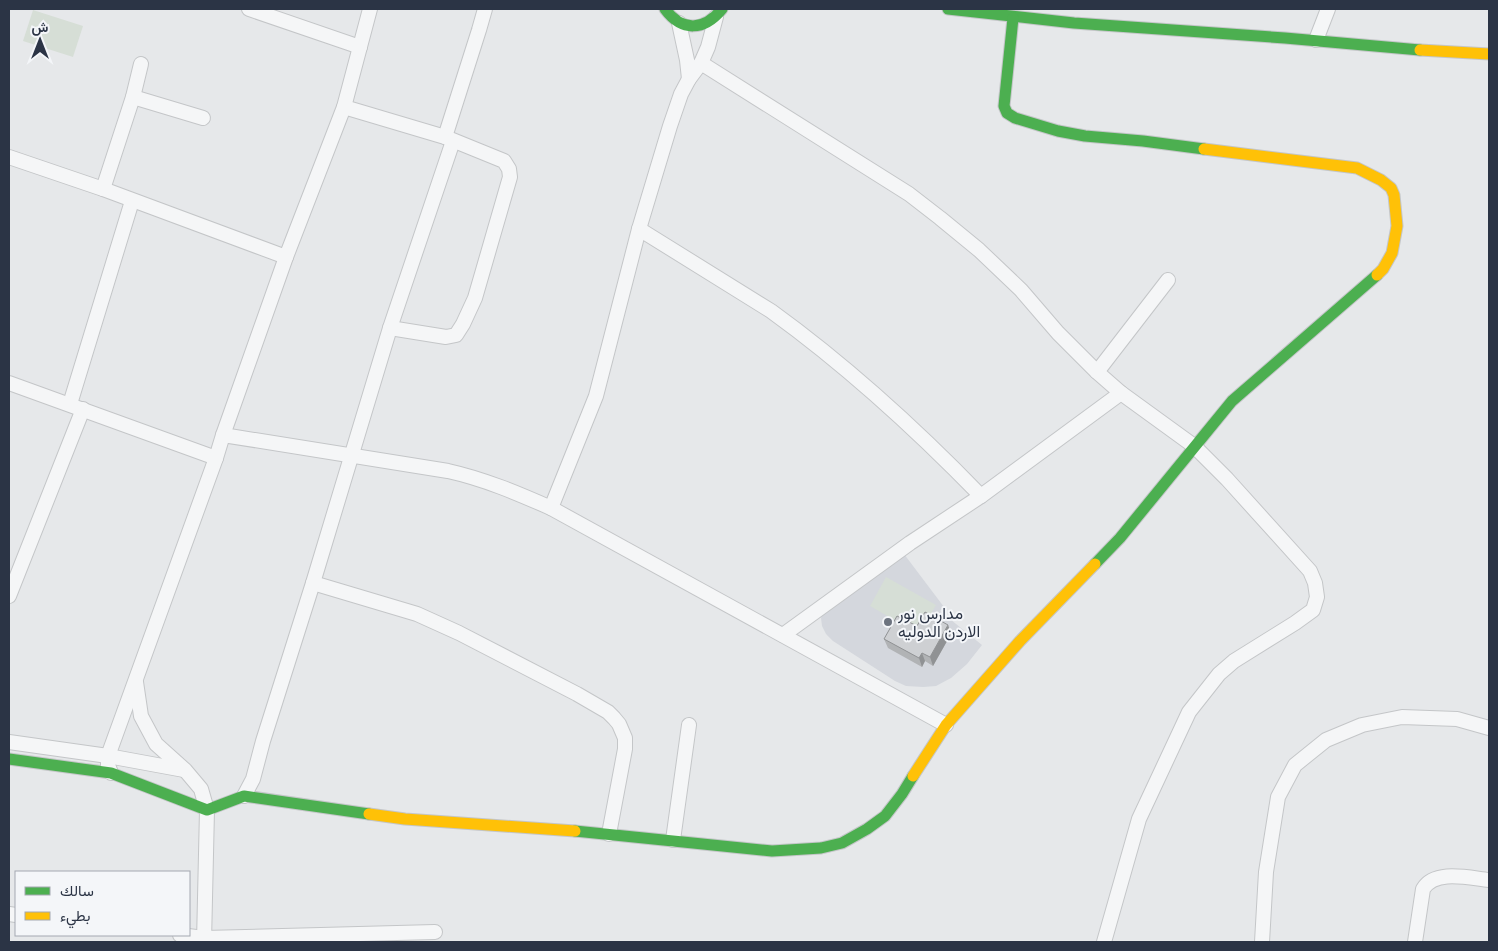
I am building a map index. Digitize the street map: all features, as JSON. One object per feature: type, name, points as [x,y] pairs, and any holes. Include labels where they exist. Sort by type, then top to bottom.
[{"type":"street","points":[[249,9],[360,47]]},
{"type":"street","points":[[111,774],[108,756],[216,458],[286,257],[344,107],[370,9]]},
{"type":"street","points":[[244,796],[253,779],[263,741],[449,139],[485,9]]},
{"type":"street","points":[[655,9],[672,16],[688,26],[708,23],[721,11]]},
{"type":"street","points":[[948,9],[1013,18],[1489,54]]},
{"type":"street","points":[[1316,40],[1328,9]]},
{"type":"street","points":[[551,508],[596,396],[639,228],[670,126],[681,94],[701,63],[721,11]]},
{"type":"street","points":[[672,16],[687,60],[689,79]]},
{"type":"street","points":[[9,759],[111,774],[207,810],[244,796],[404,819],[609,834],[772,851],[821,848],[842,843],[885,816],[902,794],[946,725],[1020,641],[1120,538],[1232,401],[1363,288],[1383,269],[1392,253],[1396,226],[1394,195],[1391,188],[1381,180],[1357,168],[1143,141],[1085,136],[1015,118],[1007,113],[1004,106],[1013,18]]},
{"type":"street","points":[[701,63],[901,189],[979,250],[1022,290],[1058,333],[1097,372],[1121,393],[1194,446],[1227,479],[1310,571],[1317,590],[1314,610],[1234,660],[1219,674],[1188,712],[1139,819],[1104,942]]},
{"type":"street","points":[[103,189],[133,96],[141,64]]},
{"type":"street","points":[[133,96],[203,118]]},
{"type":"street","points":[[344,107],[449,139],[504,161],[509,169],[510,177],[475,298],[463,324],[456,334],[446,337],[390,328]]},
{"type":"street","points":[[9,157],[103,189],[286,257]]},
{"type":"street","points":[[9,596],[77,407],[132,201]]},
{"type":"street","points":[[639,228],[787,323],[838,363],[913,428],[981,496]]},
{"type":"street","points":[[1097,372],[1168,280]]},
{"type":"street","points":[[9,383],[216,458]]},
{"type":"street","points":[[783,635],[910,543],[981,496],[1121,393]]},
{"type":"street","points":[[223,435],[448,470],[494,484],[551,508],[946,725]]},
{"type":"street","points":[[313,583],[417,614],[459,633],[608,712],[619,724],[625,738],[625,749],[609,834]]},
{"type":"street","points":[[136,678],[140,716],[156,744],[185,770],[200,789],[207,810],[204,940]]},
{"type":"street","points":[[1262,942],[1266,872],[1278,797],[1295,765],[1326,740],[1362,725],[1402,717],[1456,719],[1489,728]]},
{"type":"street","points":[[673,840],[689,725]]},
{"type":"street","points":[[9,742],[108,756],[185,770]]},
{"type":"street","points":[[1415,942],[1422,889],[1426,883],[1434,878],[1444,876],[1489,880]]},
{"type":"street","points":[[185,936],[204,940],[435,932]]},
{"type":"shaded area","points":[[33,10],[83,26],[73,57],[23,41]]},
{"type":"shaded area","name":"مدارس نور الاردن الدوليه","points":[[904,554],[944,607],[940,611],[982,645],[967,664],[951,678],[936,686],[906,686],[895,681],[833,641],[826,634],[822,626],[821,618],[824,611]]},
{"type":"shaded area","points":[[886,577],[936,605],[919,634],[870,606]]},
{"type":"building","points":[[925,612],[948,625],[930,657],[922,653],[919,658],[884,639],[897,616],[917,626]]},
{"type":"traffic: fast","points":[[665,9],[679,22],[693,26],[708,22],[722,9]]},
{"type":"traffic: fast","points":[[948,9],[1074,23],[1420,50]]},
{"type":"traffic: fast","points":[[1013,18],[1004,106],[1007,113],[1015,118],[1058,131],[1085,136],[1204,149]]},
{"type":"traffic: fast","points":[[1095,564],[1120,538],[1232,401],[1377,275]]},
{"type":"traffic: fast","points":[[9,759],[111,773],[207,810],[244,796],[369,814]]},
{"type":"traffic: fast","points":[[575,831],[772,851],[821,848],[842,843],[885,816],[913,776]]},
{"type":"traffic: slow","points":[[1420,50],[1489,54]]},
{"type":"traffic: slow","points":[[1204,149],[1357,168],[1381,180],[1391,188],[1394,195],[1397,226],[1392,253],[1383,269],[1377,275]]},
{"type":"traffic: slow","points":[[913,776],[946,725],[1020,641],[1095,564]]},
{"type":"traffic: slow","points":[[369,814],[405,819],[575,831]]},
{"type":"place","name":"مدارس نور الاردن الدوليه","points":[[888,622]]}]
